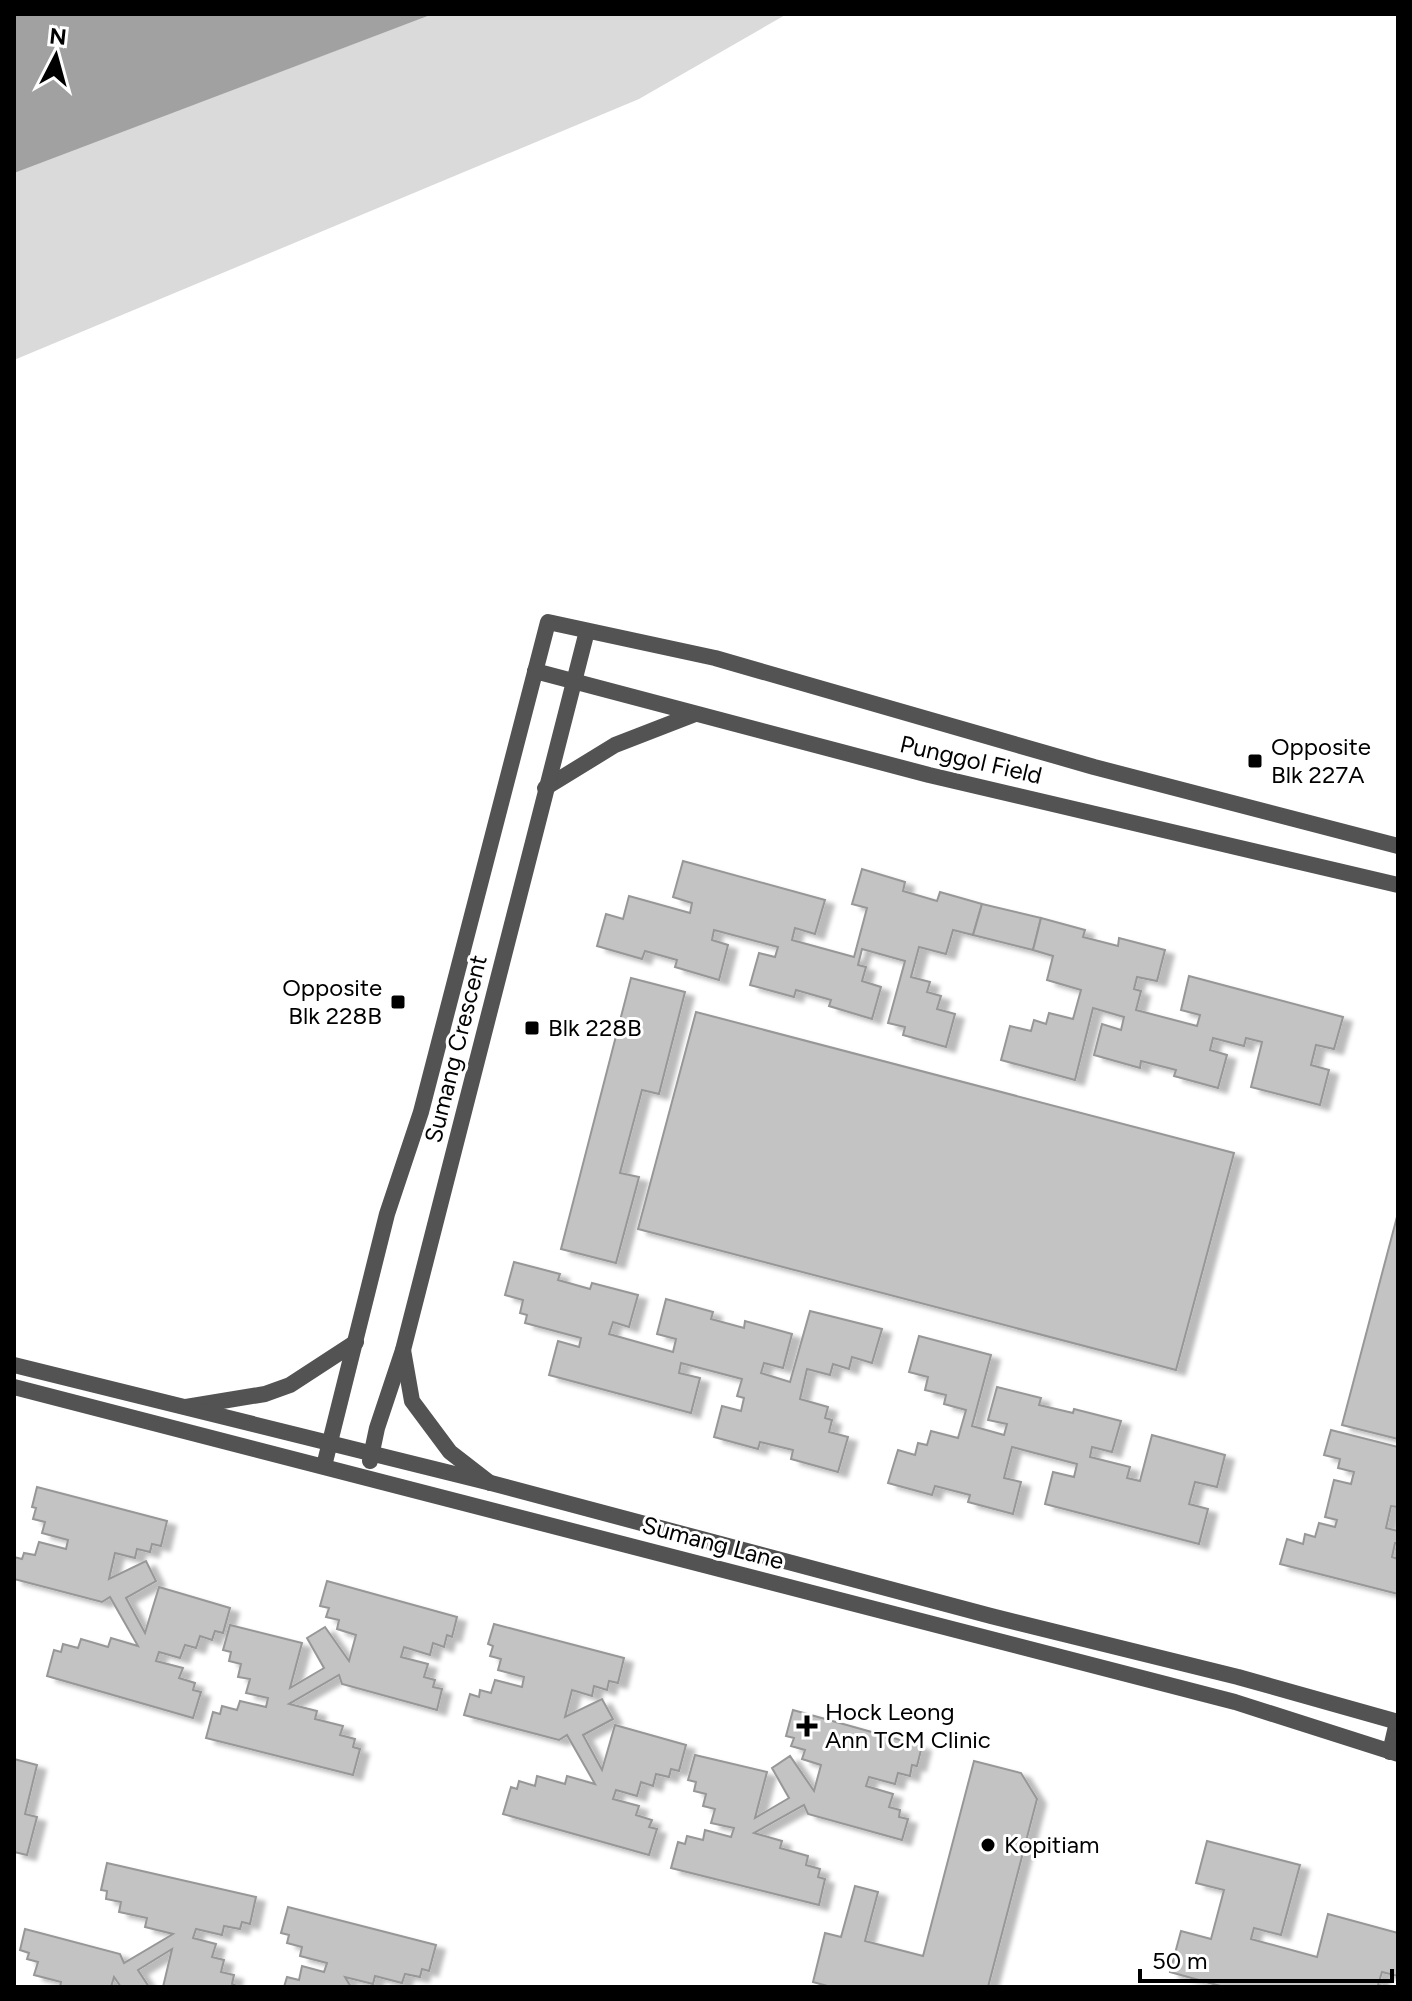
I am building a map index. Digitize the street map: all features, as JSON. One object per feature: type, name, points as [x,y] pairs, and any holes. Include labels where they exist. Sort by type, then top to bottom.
[{"type":"street","name":"Punggol Field","points":[[548,622],[715,658],[1094,767],[1398,846]]},
{"type":"street","name":"Sumang Crescent","points":[[324,1466],[387,1214],[421,1112],[548,622]]},
{"type":"street","name":"Sumang Crescent","points":[[368,1477],[371,1453],[403,1350],[587,631]]},
{"type":"street","name":"Punggol Field","points":[[535,671],[929,775],[1398,885]]},
{"type":"street","points":[[545,788],[615,745],[695,714]]},
{"type":"street","points":[[184,1407],[265,1394],[290,1385],[356,1342]]},
{"type":"street","points":[[403,1350],[412,1401],[450,1452],[491,1483]]},
{"type":"street","name":"Sumang Lane","points":[[14,1365],[491,1483],[991,1616],[1238,1677],[1397,1722]]},
{"type":"street","name":"Sumang Lane","points":[[14,1387],[1235,1702],[1394,1753]]},
{"type":"street","points":[[1394,1753],[1397,1722]]},
{"type":"shaded area","points":[[14,14],[433,14],[14,173]]},
{"type":"shaded area","points":[[433,14],[787,14],[639,99],[14,360],[14,172]]},
{"type":"building","points":[[683,861],[825,900],[815,934],[795,928],[792,940],[854,957],[867,908],[852,904],[862,869],[905,882],[903,891],[937,901],[940,892],[982,904],[973,935],[953,930],[946,954],[919,947],[911,977],[930,982],[927,992],[941,996],[937,1009],[955,1014],[946,1047],[903,1035],[905,1027],[888,1023],[905,961],[862,949],[858,965],[866,967],[862,981],[881,987],[872,1019],[829,1006],[831,1000],[796,990],[794,997],[750,985],[759,953],[775,957],[778,947],[714,930],[712,940],[728,945],[719,980],[675,967],[677,960],[645,951],[642,959],[597,946],[606,914],[623,919],[629,896],[690,913],[692,903],[673,897]]},
{"type":"building","points":[[982,904],[1041,918],[1033,950],[973,935]]},
{"type":"building","points":[[1041,918],[1085,930],[1083,937],[1118,946],[1119,938],[1165,950],[1157,981],[1137,977],[1134,989],[1141,991],[1136,1010],[1197,1026],[1200,1015],[1181,1010],[1189,976],[1343,1017],[1334,1049],[1316,1045],[1311,1065],[1329,1070],[1320,1105],[1251,1087],[1262,1042],[1246,1038],[1244,1046],[1213,1038],[1210,1050],[1227,1055],[1218,1088],[1174,1076],[1176,1070],[1141,1061],[1140,1068],[1094,1055],[1102,1024],[1121,1030],[1124,1017],[1093,1008],[1075,1080],[1001,1060],[1010,1026],[1031,1031],[1034,1020],[1046,1024],[1049,1013],[1073,1019],[1081,990],[1047,980],[1053,956],[1033,950]]},
{"type":"building","points":[[631,978],[685,992],[659,1094],[642,1090],[620,1173],[639,1177],[616,1263],[561,1249]]},
{"type":"building","points":[[696,1012],[1234,1153],[1176,1370],[638,1229]]},
{"type":"building","points":[[1398,1213],[1398,1439],[1342,1425]]},
{"type":"building","points":[[514,1262],[560,1274],[558,1280],[590,1289],[592,1283],[638,1295],[629,1327],[613,1322],[609,1334],[673,1352],[676,1339],[657,1334],[666,1299],[713,1312],[711,1319],[744,1328],[745,1321],[792,1334],[783,1368],[764,1363],[761,1373],[790,1382],[810,1311],[882,1329],[872,1363],[852,1357],[849,1369],[833,1364],[830,1375],[807,1369],[800,1399],[828,1407],[825,1418],[832,1420],[829,1432],[848,1437],[838,1472],[791,1459],[793,1450],[760,1442],[758,1449],[714,1437],[722,1406],[741,1411],[744,1398],[737,1396],[742,1379],[681,1363],[679,1373],[700,1378],[691,1413],[549,1375],[558,1341],[579,1347],[581,1338],[525,1323],[527,1315],[520,1313],[523,1300],[505,1295]]},
{"type":"building","points":[[919,1336],[991,1355],[972,1426],[1004,1435],[1007,1424],[988,1420],[997,1387],[1041,1398],[1039,1405],[1073,1413],[1074,1409],[1121,1421],[1112,1452],[1092,1447],[1090,1457],[1130,1467],[1127,1478],[1140,1481],[1152,1435],[1225,1455],[1217,1487],[1195,1482],[1189,1504],[1208,1509],[1199,1544],[1045,1504],[1053,1472],[1074,1477],[1077,1464],[1012,1447],[1004,1478],[1021,1482],[1013,1514],[968,1502],[970,1495],[935,1486],[932,1495],[888,1483],[898,1450],[915,1455],[918,1443],[927,1445],[931,1431],[958,1438],[966,1410],[944,1404],[946,1395],[925,1390],[928,1377],[909,1372]]},
{"type":"building","points":[[1331,1430],[1398,1447],[1398,1507],[1391,1506],[1386,1528],[1398,1531],[1398,1543],[1395,1543],[1392,1557],[1398,1559],[1398,1594],[1280,1564],[1287,1539],[1303,1544],[1305,1534],[1315,1537],[1319,1523],[1335,1527],[1337,1520],[1325,1517],[1334,1480],[1351,1484],[1354,1472],[1338,1468],[1340,1459],[1324,1455]]},
{"type":"building","points":[[37,1487],[167,1521],[161,1546],[152,1544],[150,1552],[137,1549],[135,1558],[115,1553],[109,1579],[146,1561],[156,1581],[126,1598],[145,1633],[159,1587],[230,1608],[223,1633],[215,1631],[212,1640],[200,1636],[196,1648],[185,1645],[180,1658],[159,1652],[156,1661],[183,1668],[179,1678],[195,1683],[193,1690],[201,1692],[193,1718],[47,1676],[54,1650],[61,1652],[63,1644],[78,1648],[81,1639],[108,1647],[111,1638],[138,1646],[110,1597],[102,1602],[14,1579],[14,1557],[22,1559],[24,1553],[35,1555],[39,1542],[66,1549],[68,1540],[42,1533],[45,1522],[33,1519],[36,1508],[32,1507]]},
{"type":"building","points":[[327,1581],[457,1617],[452,1637],[447,1635],[444,1647],[433,1643],[430,1655],[404,1647],[401,1657],[428,1664],[424,1677],[435,1680],[433,1687],[442,1689],[437,1710],[342,1684],[339,1675],[289,1704],[317,1711],[315,1719],[343,1726],[340,1735],[355,1739],[353,1747],[360,1749],[353,1775],[206,1738],[213,1712],[220,1714],[222,1706],[237,1710],[240,1701],[266,1707],[268,1698],[246,1693],[250,1679],[238,1677],[241,1664],[229,1661],[231,1652],[223,1650],[230,1625],[302,1643],[290,1688],[324,1668],[307,1638],[325,1627],[349,1661],[356,1635],[337,1629],[339,1620],[326,1617],[329,1608],[320,1606]]},
{"type":"building","points":[[494,1624],[624,1658],[618,1683],[609,1681],[607,1690],[594,1686],[592,1696],[572,1690],[565,1717],[602,1699],[613,1719],[583,1735],[602,1770],[615,1725],[686,1745],[679,1771],[671,1769],[669,1777],[656,1774],[653,1786],[641,1782],[637,1796],[616,1790],[613,1799],[639,1806],[636,1815],[652,1820],[649,1827],[657,1829],[649,1855],[503,1814],[511,1787],[517,1789],[519,1781],[535,1786],[537,1776],[565,1784],[567,1776],[595,1784],[567,1735],[559,1740],[464,1715],[470,1694],[479,1697],[480,1690],[491,1693],[495,1680],[522,1687],[524,1677],[498,1670],[501,1659],[490,1656],[493,1646],[488,1644]]},
{"type":"building","points":[[793,1710],[922,1746],[917,1766],[912,1765],[910,1776],[898,1773],[895,1784],[869,1777],[866,1786],[893,1794],[889,1807],[900,1810],[899,1817],[908,1819],[902,1840],[808,1814],[804,1805],[754,1833],[782,1841],[780,1848],[808,1856],[806,1865],[820,1869],[818,1877],[825,1879],[819,1905],[671,1868],[678,1842],[685,1844],[687,1836],[703,1840],[705,1830],[731,1837],[734,1828],[711,1823],[715,1809],[703,1806],[706,1794],[694,1791],[696,1782],[688,1780],[695,1755],[767,1772],[755,1818],[789,1798],[772,1768],[790,1756],[814,1791],[821,1765],[802,1759],[805,1750],[791,1746],[794,1738],[786,1736]]},
{"type":"building","points":[[14,1759],[37,1765],[25,1814],[37,1817],[27,1855],[14,1852]]},
{"type":"building","points":[[974,1761],[1021,1773],[1037,1799],[988,1987],[831,1987],[813,1982],[825,1933],[841,1937],[855,1886],[878,1892],[865,1941],[923,1956]]},
{"type":"building","points":[[1207,1841],[1300,1865],[1281,1935],[1254,1928],[1251,1939],[1317,1957],[1328,1914],[1398,1933],[1398,1976],[1382,1972],[1378,1985],[1387,1987],[1224,1987],[1170,1972],[1181,1931],[1211,1939],[1224,1890],[1196,1883]]},
{"type":"building","points":[[107,1863],[256,1897],[250,1924],[242,1922],[240,1929],[224,1926],[222,1935],[196,1929],[193,1938],[216,1944],[212,1957],[224,1960],[221,1972],[234,1975],[232,1984],[239,1987],[163,1987],[172,1949],[138,1970],[149,1987],[121,1987],[114,1977],[111,1987],[60,1987],[61,1982],[34,1975],[38,1962],[27,1959],[29,1953],[20,1950],[25,1929],[120,1954],[124,1963],[173,1934],[145,1927],[147,1918],[119,1912],[121,1902],[106,1899],[107,1891],[101,1890]]},
{"type":"building","points":[[288,1907],[436,1945],[429,1971],[422,1969],[420,1977],[405,1974],[402,1983],[375,1976],[373,1984],[345,1977],[351,1987],[284,1987],[287,1977],[299,1980],[302,1966],[324,1972],[327,1963],[300,1956],[302,1947],[287,1943],[289,1935],[281,1933]]},
{"type":"place","name":"Opposite Blk 227A","points":[[1255,761]]},
{"type":"place","name":"Opposite Blk 228B","points":[[398,1002]]},
{"type":"place","name":"Blk 228B","points":[[532,1028]]},
{"type":"place","name":"Hock Leong Ann TCM Clinic","points":[[807,1726]]},
{"type":"place","name":"Kopitiam","points":[[988,1845]]}]
